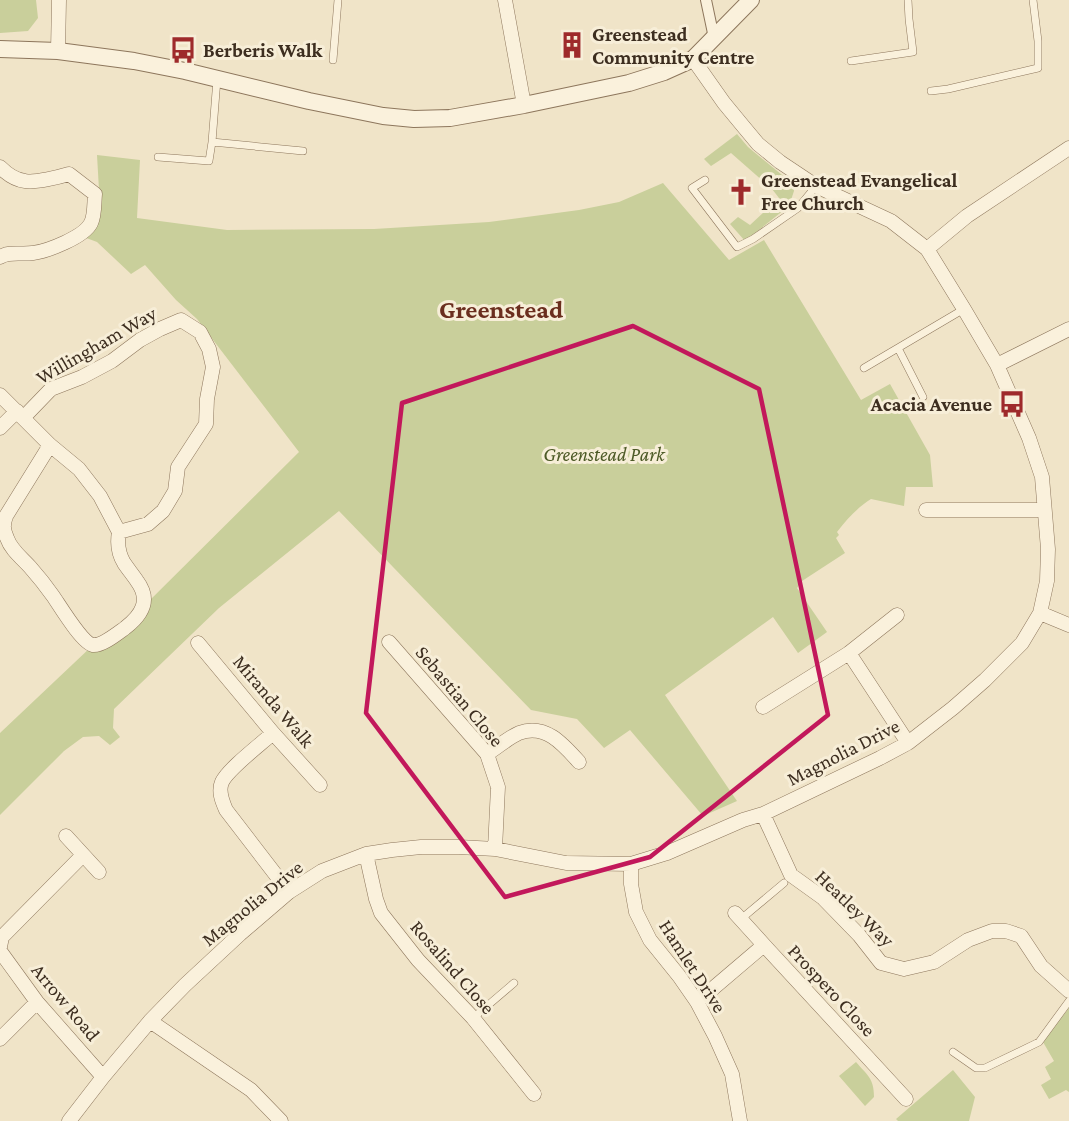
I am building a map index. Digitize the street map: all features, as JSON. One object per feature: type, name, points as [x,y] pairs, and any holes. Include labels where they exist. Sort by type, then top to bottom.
[{"type":"street","points":[[58,51],[59,0]]},
{"type":"street","points":[[505,0],[524,105]]},
{"type":"street","points":[[706,0],[714,38]]},
{"type":"street","points":[[0,49],[58,51],[134,61],[383,116],[414,119],[450,118],[629,83],[664,72],[693,59],[751,0]]},
{"type":"street","name":"Magnolia Drive","points":[[69,1121],[150,1021],[185,985],[240,933],[289,892],[322,871],[366,854],[421,847],[495,849],[566,863],[631,864],[667,853],[743,820],[763,814],[908,743],[985,680],[1022,643],[1040,613],[1047,581],[1048,549],[1042,477],[1029,438],[996,365],[927,249],[891,221],[816,186],[780,162],[758,144],[724,103],[693,59]]},
{"type":"street","points":[[927,249],[967,216],[1069,148]]},
{"type":"street","points":[[0,167],[5,173],[26,181],[69,174],[95,194],[92,222],[85,232],[33,253],[6,254],[0,257]]},
{"type":"street","name":"Willingham Way","points":[[20,414],[51,389],[82,377],[112,361],[160,328],[181,320],[200,332],[209,349],[213,367],[207,399],[206,424],[178,467],[174,491],[163,512],[148,524],[119,532]]},
{"type":"street","points":[[996,365],[1069,329]]},
{"type":"street","points":[[0,395],[50,445],[79,469],[100,496],[119,532],[117,543],[124,562],[143,591],[144,600],[139,616],[109,640],[98,645],[88,643],[70,622],[45,585],[10,546],[3,525],[6,516],[50,445]]},
{"type":"street","points":[[0,428],[20,414]]},
{"type":"street","points":[[926,510],[1044,510]]},
{"type":"street","points":[[1040,613],[1069,625]]},
{"type":"street","points":[[763,707],[849,653],[897,615]]},
{"type":"street","name":"Sebastian Close","points":[[389,642],[487,754],[498,788],[495,849]]},
{"type":"street","name":"Miranda Walk","points":[[198,643],[320,785]]},
{"type":"street","points":[[849,653],[908,743]]},
{"type":"street","points":[[487,754],[518,734],[532,730],[545,732],[561,742],[579,762]]},
{"type":"street","points":[[273,733],[228,773],[221,784],[220,797],[226,810],[289,892]]},
{"type":"street","name":"Heatley Way","points":[[763,814],[791,875],[823,898],[859,935],[881,963],[904,969],[934,962],[968,940],[992,931],[1006,931],[1021,936],[1041,966],[1069,991]]},
{"type":"street","points":[[66,836],[99,872]]},
{"type":"street","name":"Rosalind Close","points":[[366,854],[381,913],[418,960],[473,1018],[534,1094]]},
{"type":"street","points":[[0,947],[2,937],[83,855]]},
{"type":"street","name":"Hamlet Drive","points":[[631,864],[631,884],[636,912],[650,940],[697,1002],[715,1036],[732,1074],[740,1121]]},
{"type":"street","points":[[738,916],[764,945]]},
{"type":"street","name":"Prospero Close","points":[[697,1002],[764,945],[906,1099]]},
{"type":"street","name":"Arrow Road","points":[[0,951],[37,1002],[103,1077]]},
{"type":"street","points":[[0,1039],[37,1002]]},
{"type":"street","points":[[150,1021],[251,1090],[281,1121]]},
{"type":"lane","points":[[333,60],[338,0]]},
{"type":"lane","points":[[851,61],[913,52],[908,0]]},
{"type":"lane","points":[[931,91],[1038,68],[1038,41],[1033,0]]},
{"type":"lane","points":[[158,157],[209,161],[217,79]]},
{"type":"lane","points":[[212,142],[303,151]]},
{"type":"lane","points":[[705,180],[692,188],[737,247],[753,239],[798,208],[816,186]]},
{"type":"lane","points":[[864,368],[964,309]]},
{"type":"lane","points":[[898,348],[923,397]]},
{"type":"lane","points":[[738,916],[784,884]]},
{"type":"lane","points":[[473,1018],[514,983]]},
{"type":"lane","points":[[953,1052],[976,1068],[985,1068],[1040,1042],[1069,1001]]},
{"type":"highlighted area","points":[[633,326],[759,389],[828,715],[650,857],[505,897],[366,713],[402,403]]},
{"type":"green space","points":[[0,0],[36,0],[38,18],[28,31],[0,33]]},
{"type":"green space","points":[[737,134],[748,147],[793,184],[794,191],[789,206],[745,241],[730,224],[738,217],[750,225],[779,198],[731,153],[711,166],[704,159]]},
{"type":"green space","name":"Greenstead Park","points":[[97,155],[140,160],[137,218],[227,230],[374,229],[489,222],[579,210],[619,202],[663,183],[729,260],[764,240],[861,400],[890,384],[930,455],[933,487],[906,487],[904,506],[871,499],[852,514],[837,532],[839,535],[836,538],[845,553],[802,581],[797,588],[827,632],[798,653],[773,617],[665,695],[737,801],[703,816],[630,730],[604,748],[577,719],[531,710],[339,511],[219,608],[114,709],[113,728],[120,737],[110,745],[99,736],[83,737],[64,751],[0,815],[0,733],[92,646],[143,607],[299,452],[197,319],[176,300],[145,265],[131,274],[97,242],[81,236],[99,190]]},
{"type":"green space","points":[[1069,1008],[1069,1092],[1066,1090],[1049,1099],[1041,1085],[1051,1079],[1045,1067],[1054,1061],[1043,1042]]},
{"type":"green space","points":[[856,1062],[873,1085],[874,1097],[865,1106],[839,1076]]},
{"type":"green space","points":[[953,1070],[975,1097],[969,1121],[898,1121],[896,1119]]},
{"type":"place","name":"Greenstead Community Centre","points":[[572,45]]},
{"type":"place","name":"Berberis Walk","points":[[183,50]]},
{"type":"place","name":"Greenstead Evangelical Free Church","points":[[741,192]]},
{"type":"place","name":"Acacia Avenue","points":[[1012,404]]},
{"type":"district","name":"Greenstead","points":[[501,309]]}]
